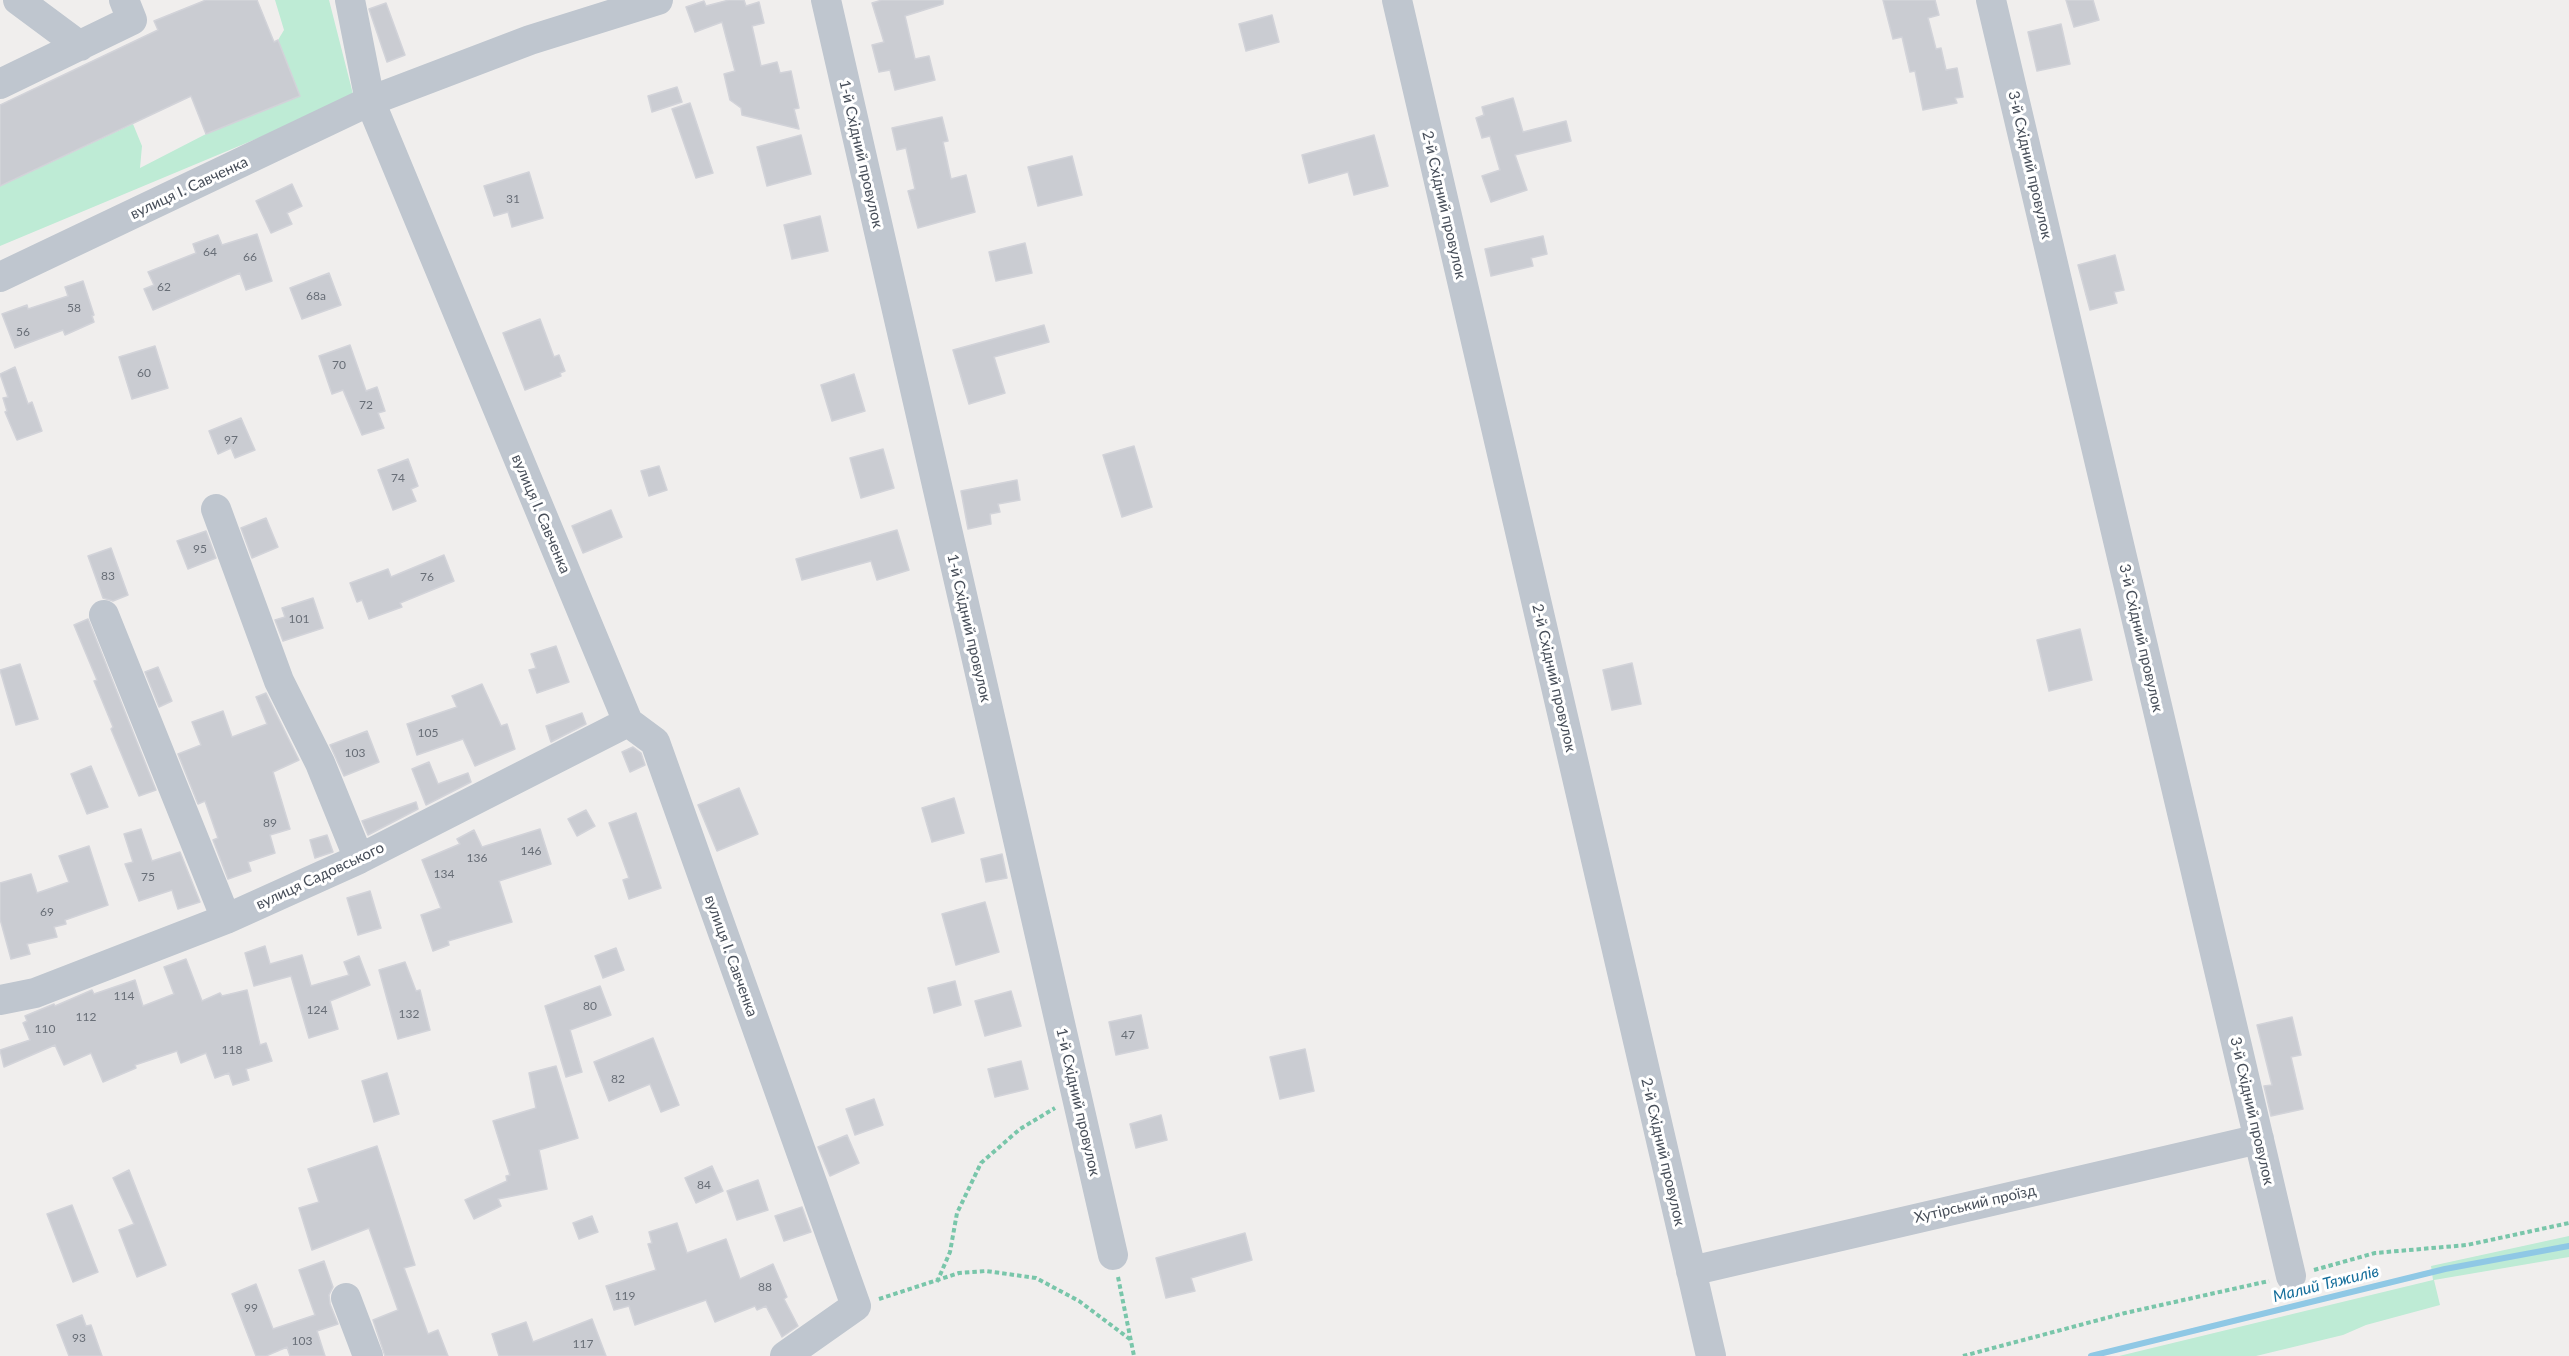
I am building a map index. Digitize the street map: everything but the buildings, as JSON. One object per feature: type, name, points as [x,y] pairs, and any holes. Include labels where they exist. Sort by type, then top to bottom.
[{"type":"street","points":[[18,0],[80,46]]},
{"type":"street","points":[[0,84],[132,20],[124,0]]},
{"type":"street","points":[[350,0],[370,101],[530,40],[658,0]]},
{"type":"street","name":"1-й Східний провулок","points":[[826,0],[1113,1255]]},
{"type":"street","name":"2-й Східний провулок","points":[[1397,0],[1711,1356]]},
{"type":"street","name":"3-й Східний провулок","points":[[1991,0],[2291,1276]]},
{"type":"street","name":"вулиця І. Савченка","points":[[0,278],[370,101],[628,722],[655,742],[855,1306]]},
{"type":"street","points":[[216,509],[279,681],[320,763],[359,859]]},
{"type":"street","points":[[104,615],[226,919]]},
{"type":"street","name":"вулиця Садовського","points":[[0,1000],[35,993],[226,919],[359,859],[628,722]]},
{"type":"street","name":"Хутірський проїзд","points":[[1691,1271],[2259,1139]]},
{"type":"street","points":[[346,1298],[368,1356]]},
{"type":"street","points":[[785,1356],[855,1306]]},
{"type":"path","points":[[936,1282],[950,1252],[957,1213],[981,1163],[1020,1129],[1054,1109],[1075,1091]]},
{"type":"path","points":[[1113,1255],[1134,1356]]},
{"type":"path","points":[[855,1306],[959,1273],[986,1270],[1036,1278],[1079,1301],[1131,1340]]},
{"type":"green space","points":[[275,0],[329,0],[354,98],[0,246],[0,186],[133,124],[142,146],[140,168],[206,134],[300,96],[278,40],[284,30]]},
{"type":"green space","points":[[2569,1236],[2569,1257],[2434,1280],[2440,1305],[2366,1325],[2343,1335],[2256,1356],[2119,1356],[2433,1280],[2431,1266]]},
{"type":"waterway","name":"Малий Тяжилів","points":[[2091,1356],[2445,1269],[2569,1246]]}]
